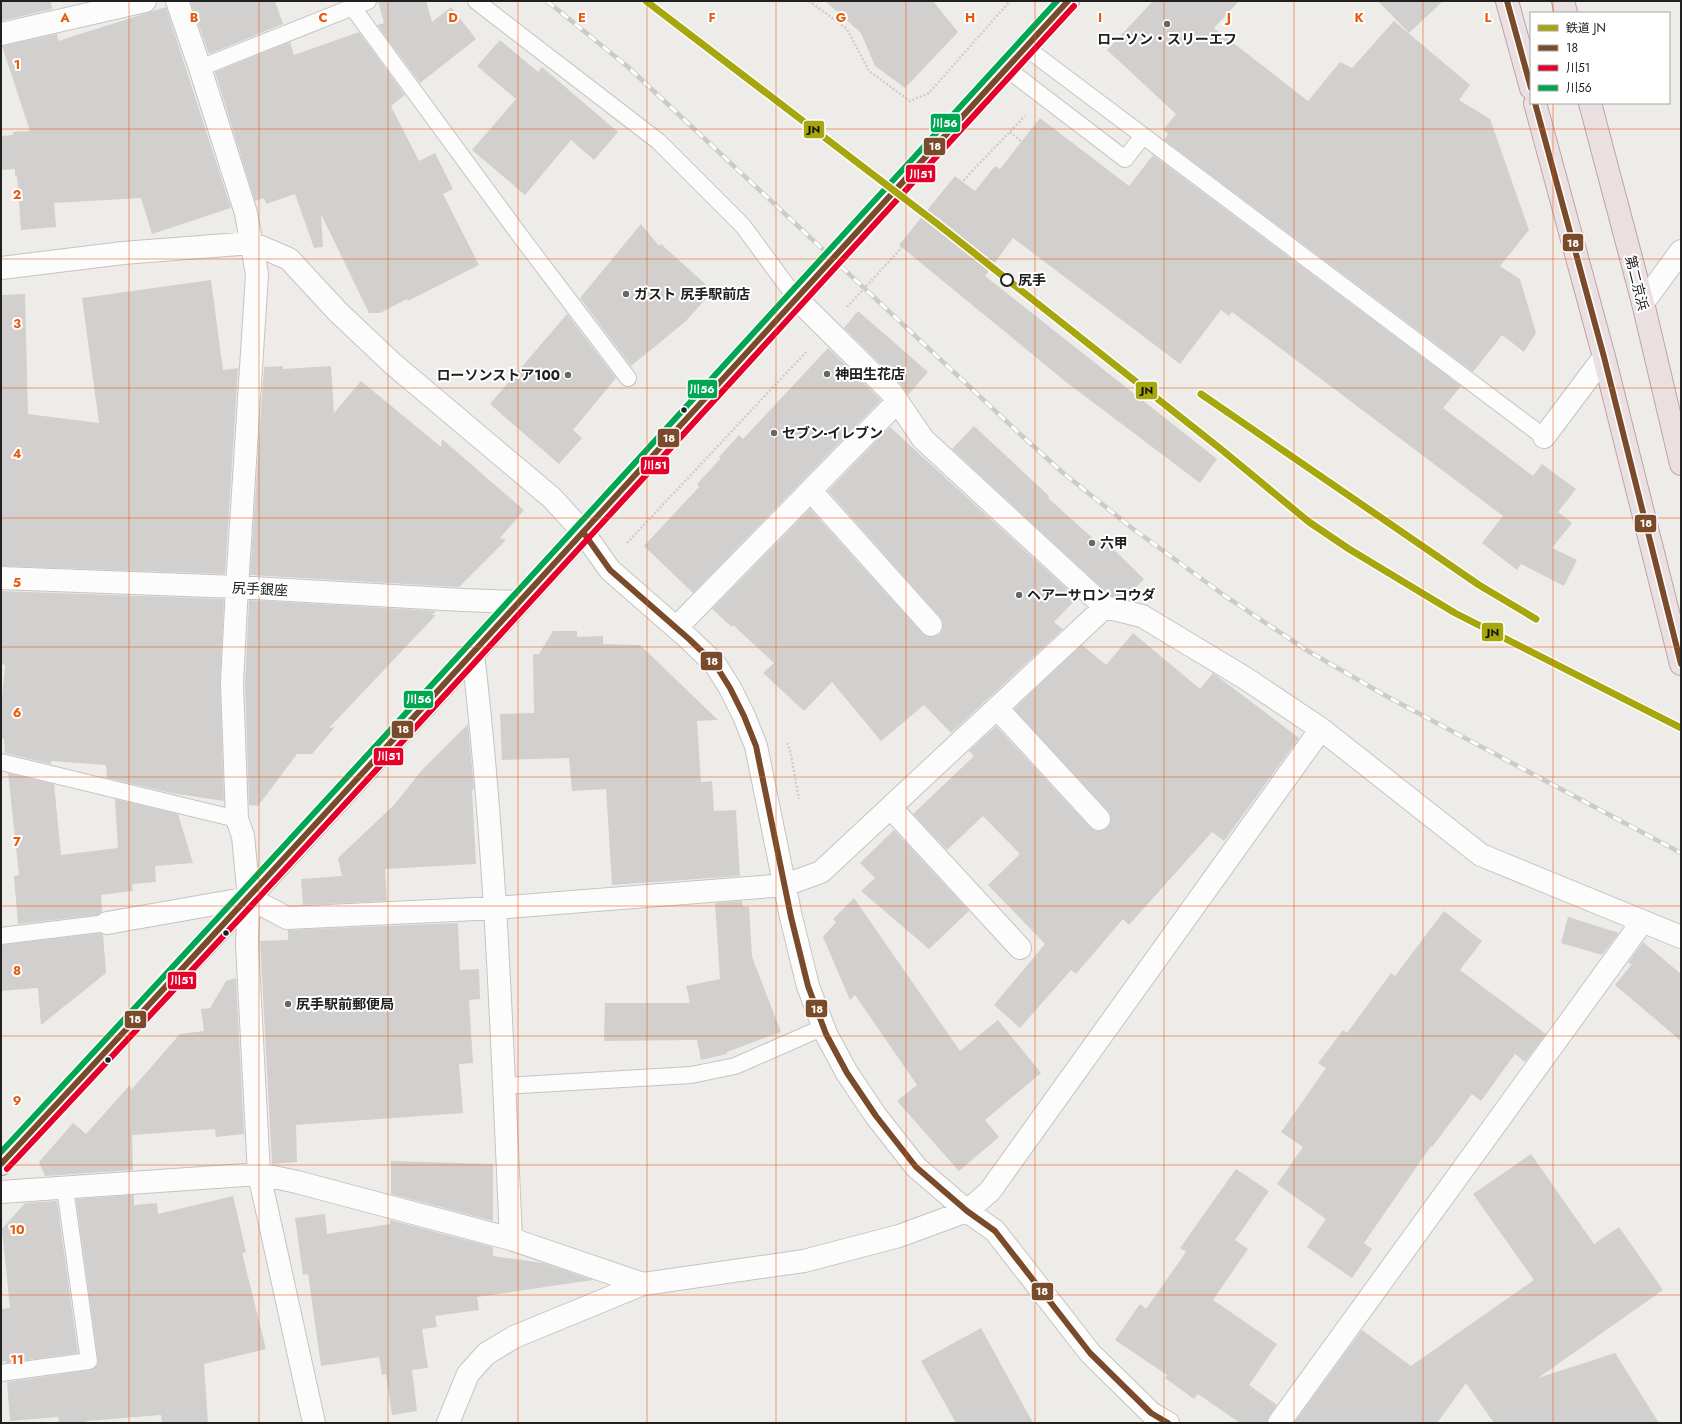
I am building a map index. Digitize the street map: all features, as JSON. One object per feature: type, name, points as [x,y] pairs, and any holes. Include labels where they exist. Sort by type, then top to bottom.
[{"type":"highway","points":[[1507,1],[1530,84]]},
{"type":"highway","points":[[1563,1],[1566,12]]},
{"type":"highway","points":[[1535,104],[1604,357],[1681,664]]},
{"type":"highway","name":"第二京浜","points":[[1590,104],[1643,303],[1681,464]]},
{"type":"main road","points":[[1,1164],[249,898],[473,654],[1068,1]]},
{"type":"street","points":[[1,34],[145,1]]},
{"type":"street","points":[[177,1],[200,68],[246,214],[258,274],[236,587],[232,683],[237,819],[243,836],[249,898],[247,944],[259,1174],[314,1423]]},
{"type":"street","points":[[1,268],[123,253],[252,243],[289,258],[338,312],[392,364],[552,498],[583,532],[610,570],[715,664],[730,688],[744,716],[756,746],[791,917],[808,986],[824,1027],[847,1073],[876,1116],[916,1167],[966,1211],[995,1231],[1090,1353],[1151,1413],[1168,1423]]},
{"type":"street","points":[[1643,303],[1681,251]]},
{"type":"street","points":[[796,298],[891,392],[923,439],[1105,607],[1142,616],[1245,678],[1321,729],[1481,855],[1681,937]]},
{"type":"street","points":[[1544,437],[1604,357]]},
{"type":"street","points":[[676,628],[897,402]]},
{"type":"street","points":[[811,491],[931,625]]},
{"type":"street","name":"尻手銀座","points":[[1,578],[236,587],[456,600],[520,602]]},
{"type":"street","points":[[107,923],[249,898],[288,918],[496,908],[785,885],[821,872],[1105,607]]},
{"type":"street","points":[[473,654],[480,712],[496,908],[511,1239]]},
{"type":"street","points":[[997,708],[1100,819]]},
{"type":"street","points":[[448,1423],[468,1374],[486,1354],[514,1337],[644,1284],[804,1261],[899,1236],[966,1211],[990,1191],[1321,729]]},
{"type":"street","points":[[890,808],[1020,948]]},
{"type":"street","points":[[1279,1423],[1642,922]]},
{"type":"street","points":[[1,1192],[259,1174],[297,1182],[511,1239],[644,1284]]},
{"type":"lane","points":[[200,68],[368,1]]},
{"type":"lane","points":[[476,1],[658,141],[743,226],[796,298]]},
{"type":"lane","points":[[353,8],[628,378]]},
{"type":"lane","points":[[1025,48],[1544,437]]},
{"type":"lane","points":[[1006,68],[1125,159],[1143,136]]},
{"type":"lane","points":[[1,762],[237,819]]},
{"type":"lane","points":[[1,936],[107,923]]},
{"type":"lane","points":[[504,1086],[690,1075],[735,1066],[824,1027]]},
{"type":"lane","points":[[1,1373],[89,1361],[65,1188]]},
{"type":"path","points":[[809,1],[847,29],[869,71],[910,101],[929,93],[1010,1]]},
{"type":"path","points":[[624,546],[827,329],[969,174],[1025,116]]},
{"type":"path","points":[[1010,132],[1022,142]]},
{"type":"path","points":[[786,743],[790,750],[800,802]]},
{"type":"building","points":[[1,1],[51,1],[52,9],[1,21]]},
{"type":"building","points":[[190,1],[275,1],[283,24],[209,54]]},
{"type":"building","points":[[378,1],[426,1],[432,22],[451,7],[476,39],[420,83],[377,25],[384,23]]},
{"type":"building","points":[[825,1],[933,1],[958,32],[905,88],[875,66],[861,33]]},
{"type":"building","points":[[1153,1],[1239,1],[1214,28],[1308,101],[1340,62],[1352,68],[1394,21],[1470,85],[1459,100],[1490,119],[1529,230],[1500,266],[1520,279],[1536,333],[1524,352],[1502,335],[1473,372],[1164,140],[1168,134],[1163,130],[1176,114],[1107,50]]},
{"type":"building","points":[[1378,1],[1443,1],[1409,33]]},
{"type":"building","points":[[166,7],[231,208],[152,234],[141,198],[54,203],[56,227],[21,230],[17,176],[15,177],[15,169],[1,170],[1,136],[13,135],[13,132],[30,131],[2,46],[57,34],[58,41]]},
{"type":"building","points":[[359,32],[405,95],[391,106],[419,161],[435,153],[453,189],[443,194],[479,265],[408,301],[407,299],[380,313],[369,313],[321,214],[323,247],[314,248],[295,194],[266,204],[264,198],[255,201],[215,72],[290,42],[294,55]]},
{"type":"building","points":[[500,40],[538,72],[542,67],[618,132],[594,160],[571,140],[525,195],[472,150],[516,99],[477,66]]},
{"type":"building","points":[[1040,118],[1129,186],[1153,155],[1461,386],[1443,408],[1533,476],[1542,464],[1576,489],[1558,512],[1572,523],[1552,548],[1577,560],[1564,586],[1521,564],[1517,570],[1482,543],[1503,516],[1232,312],[1229,316],[1221,310],[1180,364],[1013,238],[985,276],[1217,459],[1200,483],[1066,382],[899,245],[955,176],[975,191],[995,166],[1000,169]]},
{"type":"building","name":"ガスト 尻手駅前店","points":[[641,224],[659,246],[661,244],[713,291],[685,322],[631,366],[580,298]]},
{"type":"building","points":[[211,280],[223,370],[238,368],[225,574],[1,566],[1,295],[25,294],[28,414],[99,423],[82,298]]},
{"type":"building","points":[[858,311],[928,372],[908,395],[900,383],[844,328]]},
{"type":"building","points":[[567,314],[616,378],[573,430],[582,438],[559,464],[490,404]]},
{"type":"building","points":[[828,348],[881,400],[693,593],[644,546],[699,487],[697,484],[721,458],[719,457],[739,435],[743,439]]},
{"type":"building","points":[[283,366],[283,369],[331,366],[334,413],[361,381],[441,447],[442,439],[524,510],[500,538],[506,540],[459,587],[250,575],[264,367]]},
{"type":"building","points":[[974,426],[1049,496],[1048,498],[1097,542],[1101,537],[1144,579],[1125,599],[1111,596],[952,449]]},
{"type":"building","points":[[890,427],[1077,598],[1054,622],[1063,629],[951,733],[924,705],[881,741],[832,682],[804,711],[763,673],[774,663],[733,625],[732,627],[712,609],[810,509],[922,633],[927,637],[933,637],[940,634],[943,629],[943,623],[940,617],[828,491]]},
{"type":"building","points":[[1,591],[224,599],[220,682],[224,801],[171,793],[107,778],[106,765],[51,761],[51,764],[5,753],[4,739],[1,738],[1,709],[5,665],[1,664]]},
{"type":"building","points":[[249,600],[436,611],[432,615],[436,615],[329,728],[335,727],[312,754],[297,754],[258,806],[249,805],[245,683]]},
{"type":"building","points":[[553,631],[577,631],[577,637],[603,636],[603,644],[640,645],[718,720],[697,721],[701,782],[712,781],[714,811],[736,810],[740,876],[612,885],[606,789],[572,791],[569,758],[502,760],[500,714],[534,713],[533,654],[539,654]]},
{"type":"building","points":[[1133,633],[1200,689],[1213,673],[1299,738],[1224,841],[1212,832],[1129,925],[1123,919],[1076,974],[1071,970],[1020,1028],[994,1005],[1045,944],[988,885],[1020,854],[983,816],[947,850],[913,814],[974,756],[969,751],[996,726],[1090,827],[1096,831],[1102,831],[1107,828],[1111,822],[1111,816],[1108,811],[1014,709],[1082,645],[1106,665]]},
{"type":"building","points":[[468,724],[474,789],[472,791],[476,864],[385,869],[387,901],[303,905],[301,879],[342,876],[338,858],[394,805],[422,770]]},
{"type":"building","points":[[8,773],[54,784],[61,855],[118,848],[115,799],[178,814],[193,863],[155,866],[156,882],[132,884],[133,891],[101,895],[102,912],[98,915],[18,924],[14,876],[19,875]]},
{"type":"building","points":[[894,830],[969,911],[929,949],[861,891],[875,878],[860,863]]},
{"type":"building","points":[[854,898],[960,1051],[998,1020],[1041,1073],[985,1120],[999,1137],[959,1171],[897,1101],[917,1085],[855,995],[850,1000],[823,937],[836,922],[833,919]]},
{"type":"building","points":[[742,901],[743,907],[749,907],[752,957],[781,1032],[727,1052],[727,1054],[701,1060],[697,1040],[604,1041],[605,1003],[690,1003],[686,986],[720,979],[715,903]]},
{"type":"building","points":[[1444,911],[1482,941],[1460,970],[1546,1034],[1525,1062],[1515,1054],[1481,1101],[1472,1094],[1432,1147],[1431,1146],[1364,1243],[1372,1249],[1352,1278],[1307,1247],[1326,1219],[1277,1184],[1303,1147],[1281,1132],[1326,1068],[1318,1063],[1343,1030],[1347,1033],[1391,973],[1395,976]]},
{"type":"building","points":[[1568,917],[1619,933],[1602,955],[1561,943]]},
{"type":"building","points":[[458,923],[460,970],[479,969],[480,999],[469,1000],[473,1063],[459,1064],[463,1113],[296,1125],[297,1162],[272,1164],[260,941],[288,940],[288,930]]},
{"type":"building","points":[[101,933],[103,935],[106,973],[41,1025],[38,988],[1,991],[1,945]]},
{"type":"building","points":[[1643,942],[1681,974],[1681,1041],[1615,985],[1632,964],[1628,963]]},
{"type":"building","points":[[236,978],[244,1134],[216,1137],[215,1129],[132,1135],[133,1170],[45,1176],[39,1162],[73,1123],[86,1134],[130,1085],[131,1090],[180,1034],[204,1031],[201,1009],[210,1008],[226,981]]},
{"type":"building","points":[[1531,1154],[1594,1244],[1619,1227],[1663,1290],[1538,1378],[1615,1353],[1659,1423],[1494,1423],[1466,1383],[1437,1423],[1294,1423],[1362,1330],[1411,1366],[1534,1280],[1473,1194]]},
{"type":"building","points":[[391,1161],[493,1164],[493,1221],[391,1194]]},
{"type":"building","points":[[1236,1169],[1269,1191],[1235,1240],[1248,1249],[1213,1300],[1277,1344],[1249,1385],[1277,1405],[1269,1416],[1267,1423],[1240,1423],[1198,1394],[1194,1399],[1165,1378],[1167,1375],[1115,1340],[1140,1304],[1146,1309],[1186,1252],[1180,1248]]},
{"type":"building","points":[[134,1195],[134,1205],[157,1203],[158,1214],[233,1196],[246,1252],[242,1253],[266,1349],[204,1364],[208,1423],[162,1423],[161,1415],[86,1421],[86,1423],[59,1423],[58,1417],[10,1421],[7,1382],[90,1370],[98,1365],[76,1199]]},
{"type":"building","points":[[57,1201],[78,1353],[6,1363],[6,1361],[1,1362],[1,1309],[10,1308],[2,1229],[25,1203]]},
{"type":"building","points":[[325,1214],[327,1234],[390,1224],[390,1220],[493,1247],[493,1256],[543,1263],[593,1280],[477,1297],[479,1310],[435,1316],[437,1327],[422,1329],[428,1368],[412,1370],[417,1411],[392,1415],[386,1374],[382,1375],[379,1357],[321,1366],[308,1274],[303,1275],[295,1218]]},
{"type":"building","points":[[981,1328],[1033,1423],[956,1423],[921,1361]]},
{"type":"railway","points":[[547,1],[628,67],[1062,472],[1132,528],[1225,596],[1308,651],[1388,697],[1681,853]]},
{"type":"rail line","name":"JN","points":[[646,1],[935,222],[1222,450],[1309,522],[1349,549],[1455,613],[1681,728]]},
{"type":"rail line","name":"JN","points":[[1201,394],[1479,585],[1536,619]]},
{"type":"transit line","name":"川56","points":[[1,1152],[398,722],[1057,1]]},
{"type":"transit line","name":"18","points":[[1,1164],[403,729],[1068,1]]},
{"type":"transit line","name":"18","points":[[1507,1],[1530,84]]},
{"type":"transit line","name":"川51","points":[[7,1169],[409,735],[1074,6]]},
{"type":"transit line","name":"18","points":[[1535,104],[1604,357],[1681,664]]},
{"type":"transit line","name":"18","points":[[583,532],[610,570],[689,639],[715,664],[730,688],[744,716],[756,746],[791,917],[808,986],[826,1034],[847,1073],[876,1116],[916,1167],[967,1211],[995,1231],[1090,1353],[1151,1413],[1168,1423]]},
{"type":"place","name":"ローソン・スリーエフ","points":[[1167,24]]},
{"type":"place","name":"尻手","points":[[1007,280]]},
{"type":"place","name":"ガスト 尻手駅前店","points":[[626,294]]},
{"type":"place","name":"神田生花店","points":[[827,374]]},
{"type":"place","name":"ローソンストア100","points":[[568,375]]},
{"type":"place","name":"セブン-イレブン","points":[[774,433]]},
{"type":"place","name":"六甲","points":[[1092,543]]},
{"type":"place","name":"ヘアーサロン コウダ","points":[[1019,595]]},
{"type":"place","name":"尻手駅前郵便局","points":[[288,1004]]}]
